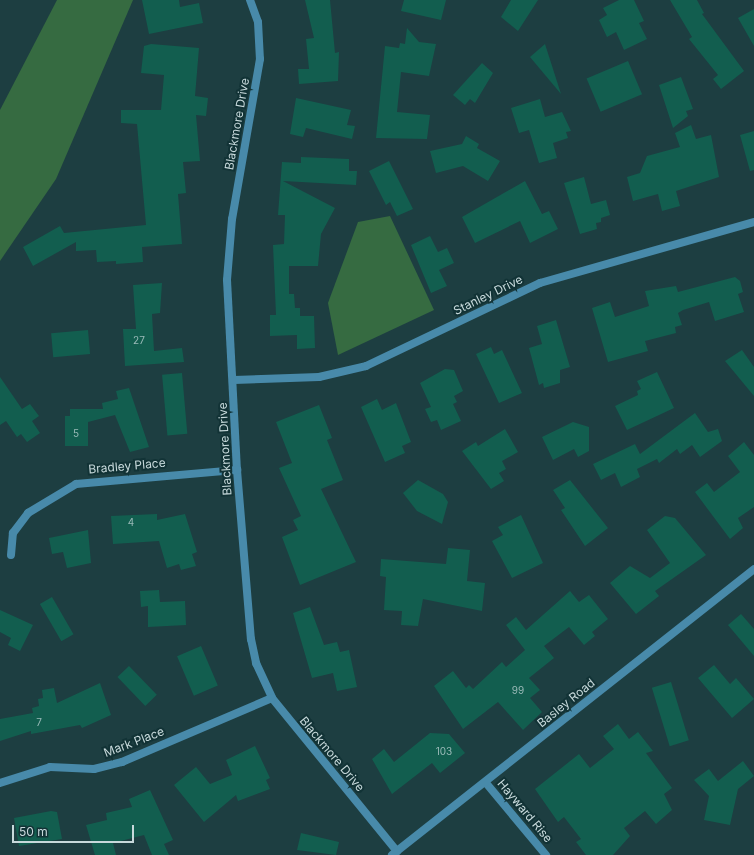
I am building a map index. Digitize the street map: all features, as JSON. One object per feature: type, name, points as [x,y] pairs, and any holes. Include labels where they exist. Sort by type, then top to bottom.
[{"type":"street","name":"Blackmore Drive","points":[[250,0],[258,22],[260,59],[229,240],[227,280],[234,380],[237,470],[251,638],[256,663],[272,698],[395,853]]},
{"type":"street","name":"Stanley Drive","points":[[234,380],[319,377],[366,366],[540,283],[754,222]]},
{"type":"street","name":"Bradley Place","points":[[11,555],[13,533],[28,513],[76,484],[237,470]]},
{"type":"street","name":"Basley Road","points":[[395,853],[486,783],[754,569]]},
{"type":"street","name":"Mark Place","points":[[0,783],[50,767],[94,769],[122,762],[272,698]]},
{"type":"street","name":"Hayward Rise","points":[[486,783],[546,855]]},
{"type":"green space","points":[[57,0],[133,0],[56,179],[0,261],[0,110]]},
{"type":"green space","points":[[390,216],[434,310],[338,355],[328,303],[358,222]]},
{"type":"building","points":[[142,0],[179,0],[180,7],[199,3],[203,23],[149,34]]},
{"type":"building","points":[[305,0],[330,0],[335,53],[339,52],[338,81],[299,84],[298,69],[309,69],[306,39],[314,38]]},
{"type":"building","points":[[404,0],[446,0],[441,20],[401,11]]},
{"type":"building","points":[[511,0],[538,0],[518,31],[501,17]]},
{"type":"building","points":[[619,0],[634,0],[644,21],[639,23],[647,39],[624,50],[616,32],[607,37],[599,20],[607,15],[603,8]]},
{"type":"building","points":[[670,0],[697,0],[704,13],[702,14],[744,71],[721,89],[713,79],[718,75],[689,39],[692,37]]},
{"type":"building","points":[[754,9],[754,46],[738,18]]},
{"type":"building","points":[[407,28],[419,42],[436,44],[429,76],[401,72],[397,112],[430,115],[427,139],[376,138],[385,46],[399,48],[400,43],[405,44]]},
{"type":"building","points":[[151,44],[199,48],[195,96],[208,98],[206,116],[196,115],[200,161],[183,162],[186,193],[178,194],[182,244],[142,247],[143,262],[116,264],[116,261],[97,262],[96,250],[76,251],[76,242],[33,266],[23,247],[60,226],[64,233],[146,225],[137,124],[121,123],[121,110],[161,110],[164,75],[141,73],[144,46]]},
{"type":"building","points":[[545,44],[561,94],[530,57]]},
{"type":"building","points":[[628,61],[642,94],[601,112],[587,79]]},
{"type":"building","points":[[482,63],[493,73],[475,103],[470,99],[465,105],[453,95]]},
{"type":"building","points":[[681,77],[693,109],[686,111],[688,116],[673,128],[659,85]]},
{"type":"building","points":[[296,98],[351,110],[347,125],[355,126],[352,139],[306,128],[303,137],[290,134]]},
{"type":"building","points":[[540,99],[545,117],[562,112],[571,131],[566,132],[568,138],[553,143],[557,158],[539,163],[529,130],[519,133],[511,108]]},
{"type":"building","points":[[691,125],[696,139],[711,135],[719,177],[676,191],[680,206],[662,211],[658,194],[633,201],[627,177],[640,173],[647,156],[680,147],[675,133]]},
{"type":"building","points":[[754,131],[754,170],[750,171],[740,135]]},
{"type":"building","points":[[466,136],[479,144],[477,148],[500,161],[488,181],[463,166],[436,173],[430,151],[462,144]]},
{"type":"building","points":[[301,157],[349,159],[349,171],[357,171],[356,185],[283,181],[335,208],[321,234],[318,266],[289,266],[289,294],[294,294],[295,308],[300,308],[300,316],[314,316],[315,348],[297,349],[297,335],[270,336],[270,315],[276,315],[273,245],[284,244],[285,215],[278,215],[282,162],[301,163]]},
{"type":"building","points":[[389,161],[413,209],[397,216],[390,202],[386,205],[369,171]]},
{"type":"building","points":[[584,177],[591,204],[606,200],[610,215],[601,218],[601,222],[596,223],[597,229],[580,234],[564,183]]},
{"type":"building","points":[[525,181],[542,214],[549,211],[558,229],[530,243],[520,221],[475,243],[462,217]]},
{"type":"building","points":[[430,236],[438,252],[447,248],[454,263],[439,270],[447,286],[431,293],[411,245]]},
{"type":"building","points":[[735,277],[740,281],[743,292],[738,294],[744,312],[715,321],[709,302],[683,310],[678,313],[682,325],[675,327],[676,333],[645,341],[648,351],[608,362],[592,308],[610,302],[615,317],[649,306],[645,291],[676,286],[678,292]]},
{"type":"building","points":[[162,283],[160,313],[152,314],[154,351],[182,348],[184,362],[125,366],[123,329],[136,329],[133,285]]},
{"type":"building","points":[[556,320],[570,367],[560,370],[560,383],[544,388],[543,383],[539,385],[529,348],[542,344],[537,326]]},
{"type":"building","points":[[88,330],[90,354],[53,357],[51,333]]},
{"type":"building","points":[[491,347],[494,354],[502,350],[522,393],[499,403],[476,354]]},
{"type":"building","points":[[742,350],[754,367],[754,396],[725,361]]},
{"type":"building","points":[[445,369],[454,370],[463,391],[454,396],[457,402],[453,404],[461,421],[441,430],[437,420],[431,422],[425,409],[431,407],[420,383]]},
{"type":"building","points":[[657,372],[674,408],[627,430],[615,406],[638,395],[637,391],[641,389],[637,381]]},
{"type":"building","points":[[182,373],[187,434],[167,436],[162,375]]},
{"type":"building","points":[[0,377],[22,409],[30,404],[39,416],[32,421],[40,433],[27,442],[21,434],[17,437],[6,421],[0,425]]},
{"type":"building","points":[[129,388],[149,447],[130,452],[115,415],[88,422],[88,446],[65,446],[65,416],[70,416],[70,409],[103,409],[102,403],[118,399],[116,391]]},
{"type":"building","points":[[377,399],[382,410],[396,403],[411,442],[402,446],[405,453],[385,462],[361,407]]},
{"type":"building","points":[[319,405],[332,438],[327,440],[343,480],[321,489],[356,562],[300,585],[282,537],[298,530],[293,520],[301,516],[279,468],[292,463],[276,422]]},
{"type":"building","points":[[695,413],[708,432],[718,429],[722,441],[700,457],[692,445],[680,454],[677,449],[659,463],[657,459],[637,469],[640,477],[621,487],[615,473],[601,480],[593,464],[635,444],[640,454]]},
{"type":"building","points":[[573,422],[589,427],[589,451],[578,457],[574,449],[553,460],[542,437]]},
{"type":"building","points":[[505,429],[518,452],[502,461],[506,469],[499,473],[504,481],[491,489],[462,451],[476,442],[478,446]]},
{"type":"building","points":[[744,442],[754,455],[754,507],[738,518],[743,528],[730,539],[695,492],[707,483],[714,492],[740,472],[728,456]]},
{"type":"building","points":[[418,480],[443,494],[448,502],[442,524],[417,511],[403,493]]},
{"type":"building","points":[[570,480],[608,528],[585,546],[561,510],[565,508],[553,490]]},
{"type":"building","points":[[157,514],[157,520],[185,514],[197,552],[192,554],[196,566],[181,570],[179,564],[167,568],[159,541],[113,544],[111,516]]},
{"type":"building","points":[[521,515],[543,563],[512,578],[492,541],[503,535],[498,527]]},
{"type":"building","points":[[665,516],[675,518],[706,555],[655,591],[659,596],[636,614],[610,583],[630,566],[650,578],[670,563],[647,530]]},
{"type":"building","points":[[88,530],[91,563],[67,568],[63,552],[52,554],[49,538]]},
{"type":"building","points":[[448,548],[470,550],[467,581],[485,583],[482,611],[423,599],[418,626],[401,625],[402,611],[384,610],[386,577],[380,576],[381,559],[446,564]]},
{"type":"building","points":[[159,590],[160,602],[185,601],[186,625],[148,627],[148,606],[141,607],[140,591]]},
{"type":"building","points":[[570,591],[579,602],[589,595],[608,619],[592,632],[595,636],[584,645],[569,627],[544,646],[554,658],[529,678],[540,690],[530,698],[542,712],[523,730],[498,702],[463,729],[434,686],[453,671],[466,688],[469,685],[473,689],[502,662],[506,667],[525,650],[506,625],[516,617],[526,630]]},
{"type":"building","points":[[52,597],[74,634],[61,641],[40,604]]},
{"type":"building","points":[[310,607],[324,645],[337,642],[340,652],[349,650],[357,687],[337,691],[333,673],[312,678],[293,613]]},
{"type":"building","points":[[0,610],[33,625],[20,651],[8,645],[11,638],[0,632]]},
{"type":"building","points":[[741,614],[754,629],[754,656],[728,625]]},
{"type":"building","points":[[201,646],[218,686],[194,696],[177,656]]},
{"type":"building","points":[[714,665],[730,684],[736,678],[754,699],[732,718],[698,678]]},
{"type":"building","points":[[129,666],[157,695],[145,706],[117,677]]},
{"type":"building","points":[[671,682],[689,740],[670,746],[652,688]]},
{"type":"building","points":[[100,683],[111,715],[82,728],[80,725],[31,734],[31,731],[0,741],[0,719],[33,713],[32,708],[39,706],[38,699],[43,698],[42,690],[54,688],[57,703]]},
{"type":"building","points":[[618,724],[629,739],[638,732],[653,751],[646,753],[672,788],[664,794],[672,810],[656,824],[645,811],[624,828],[630,836],[613,855],[586,855],[576,842],[581,839],[564,817],[558,822],[535,789],[579,754],[590,768],[614,749],[603,736]]},
{"type":"building","points":[[430,733],[449,734],[465,753],[440,773],[432,763],[392,794],[372,759],[384,749],[394,762]]},
{"type":"building","points":[[255,746],[270,778],[266,780],[270,789],[238,801],[236,795],[204,822],[174,785],[196,767],[210,784],[232,775],[226,760]]},
{"type":"building","points":[[743,761],[754,776],[738,789],[730,825],[704,820],[709,796],[694,780],[709,769],[718,781]]},
{"type":"building","points":[[150,790],[173,840],[164,844],[169,855],[152,855],[144,835],[113,843],[116,855],[95,855],[86,825],[107,820],[106,813],[132,807],[129,799]]},
{"type":"building","points":[[51,811],[57,812],[62,839],[19,846],[14,818]]},
{"type":"building","points":[[301,833],[339,842],[336,855],[297,850]]}]
